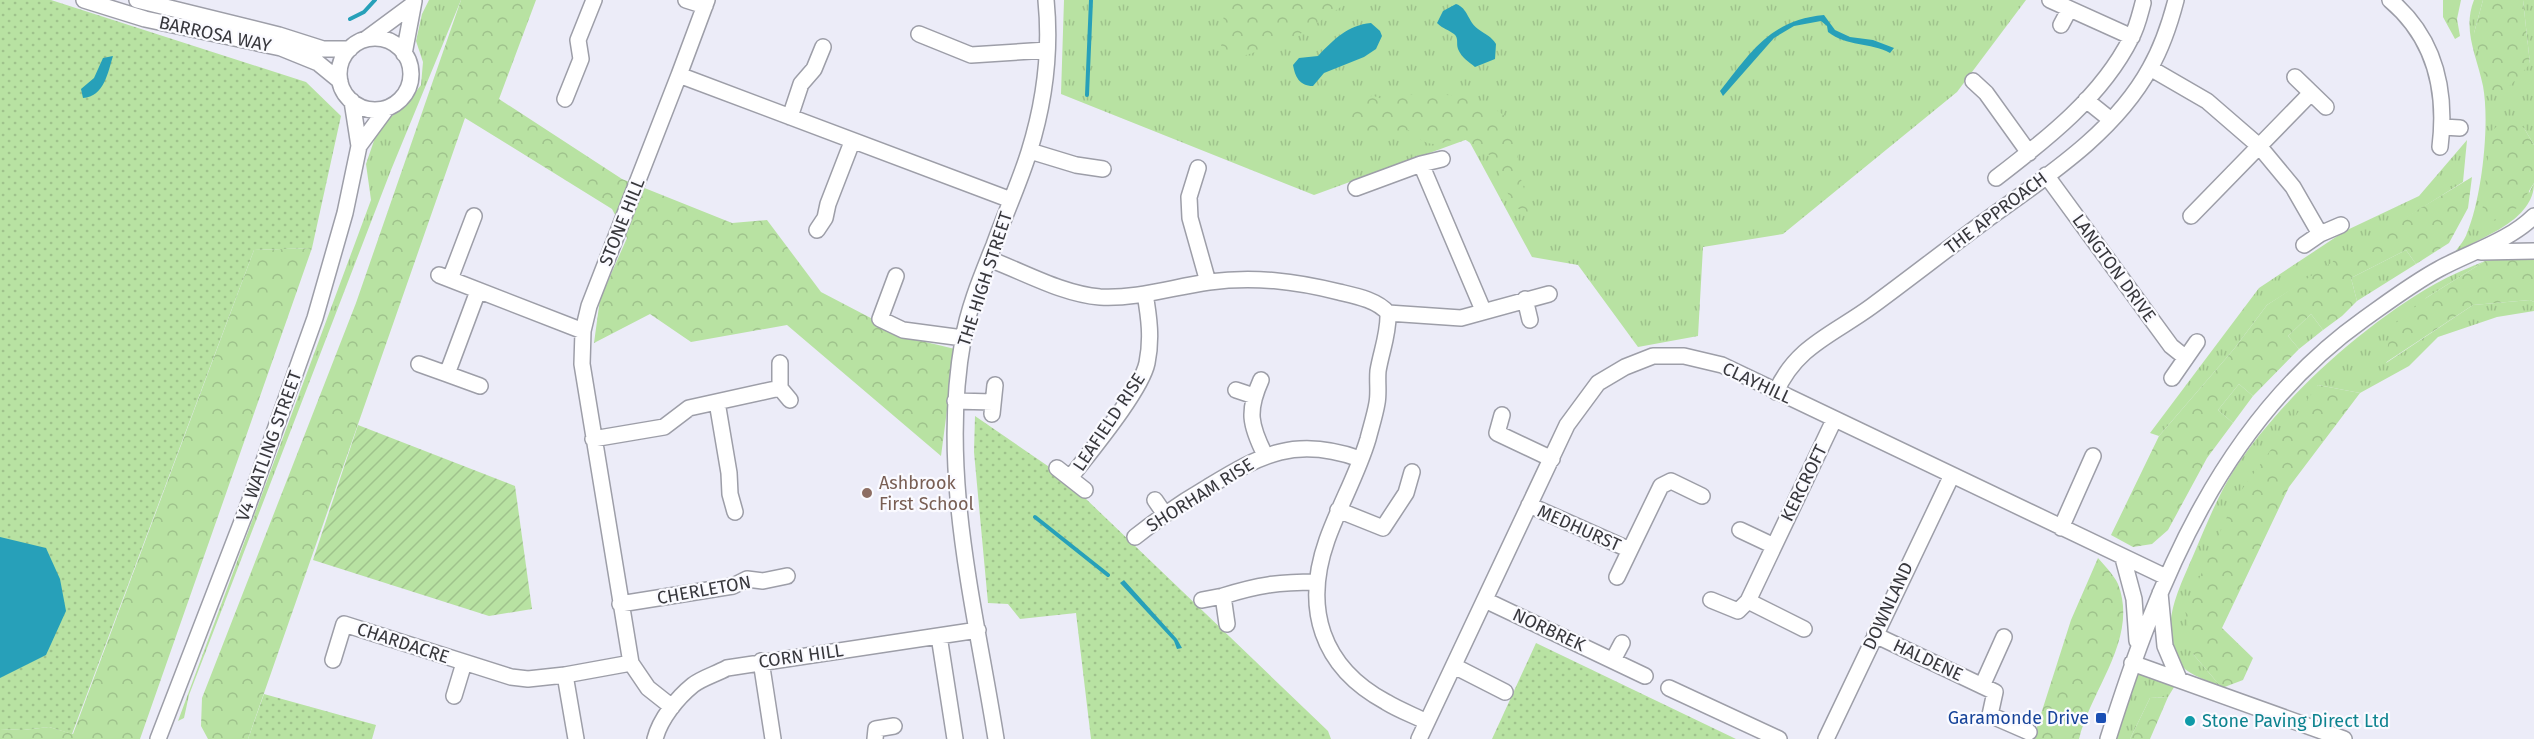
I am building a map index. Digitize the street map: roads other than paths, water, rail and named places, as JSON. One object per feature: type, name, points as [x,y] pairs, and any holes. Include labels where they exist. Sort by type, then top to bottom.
[{"type":"street","name":"BARROSA WAY","points":[[84,0],[145,6],[279,35],[323,49],[350,49]]},
{"type":"street","points":[[565,99],[581,59],[578,40],[594,0]]},
{"type":"street","points":[[686,0],[706,3]]},
{"type":"street","name":"THE HIGH STREET","points":[[996,739],[960,523],[955,465],[955,400],[963,338],[989,259],[1030,151],[1044,85],[1047,50],[1046,0]]},
{"type":"street","points":[[2050,0],[2132,37]]},
{"type":"street","name":"THE APPROACH","points":[[1776,392],[1784,374],[1799,355],[1871,307],[2064,162],[2111,120],[2150,68],[2171,19],[2176,0]]},
{"type":"street","points":[[2390,0],[2416,29],[2432,56],[2441,90],[2440,147]]},
{"type":"street","points":[[366,39],[383,39],[392,42],[404,54],[411,71],[407,89],[396,103],[387,108],[372,110],[346,96],[340,81],[341,64],[350,49],[413,2]]},
{"type":"street","points":[[404,54],[413,2]]},
{"type":"street","name":"STONE HILL","points":[[672,707],[648,688],[631,663],[582,364],[583,331],[589,306],[706,3]]},
{"type":"street","points":[[1996,177],[2029,153],[2086,100],[2112,69],[2132,37],[2144,3]]},
{"type":"street","name":"BARROSA WAY","points":[[145,6],[281,48],[318,63],[340,81]]},
{"type":"street","points":[[2061,25],[2069,10]]},
{"type":"street","points":[[931,33],[971,55],[1047,50]]},
{"type":"street","points":[[790,117],[801,84],[814,69],[823,47]]},
{"type":"street","points":[[2150,68],[2207,101],[2259,146],[2293,187],[2320,234]]},
{"type":"street","points":[[679,75],[1011,200]]},
{"type":"street","points":[[2295,77],[2326,107]]},
{"type":"street","points":[[1973,81],[1991,89],[2029,153]]},
{"type":"street","points":[[2191,216],[2201,193],[2259,146],[2311,93]]},
{"type":"street","points":[[2086,100],[2111,120]]},
{"type":"street","name":"V4 WATLING STREET","points":[[158,739],[246,510],[315,318],[345,213],[359,146],[352,101]]},
{"type":"street","name":"V4 WATLING STREET","points":[[359,146],[387,108]]},
{"type":"street","points":[[2442,127],[2460,129]]},
{"type":"street","points":[[817,230],[825,218],[828,204],[852,142]]},
{"type":"street","points":[[1030,151],[1076,165],[1103,169]]},
{"type":"street","points":[[1356,188],[1421,164],[1442,159]]},
{"type":"street","points":[[1421,164],[1484,310]]},
{"type":"street","points":[[1198,168],[1189,197],[1190,218],[1208,282]]},
{"type":"street","name":"LANGTON DRIVE","points":[[2046,175],[2171,346],[2186,358]]},
{"type":"street","points":[[474,216],[444,277],[583,331]]},
{"type":"street","points":[[2108,739],[2137,647],[2163,584],[2203,504],[2224,468],[2250,431],[2285,390],[2323,352],[2358,324],[2430,274],[2526,224],[2534,216]]},
{"type":"street","points":[[2304,245],[2320,234],[2341,225]]},
{"type":"street","points":[[2475,252],[2534,251]]},
{"type":"street","points":[[989,259],[1068,290],[1100,297],[1145,294],[1208,282],[1251,278],[1303,283],[1357,297],[1383,307],[1389,313],[1461,318],[1549,294]]},
{"type":"street","points":[[896,276],[880,319],[903,330],[963,338]]},
{"type":"street","points":[[447,374],[478,291]]},
{"type":"street","name":"LEAFIELD RISE","points":[[1070,478],[1137,387],[1147,365],[1151,333],[1145,294]]},
{"type":"street","points":[[1525,299],[1530,320]]},
{"type":"street","points":[[1389,313],[1389,324],[1378,371],[1377,403],[1360,459],[1326,542],[1316,582],[1316,609],[1322,634],[1336,660],[1354,681],[1384,702],[1427,722]]},
{"type":"street","points":[[2172,378],[2197,342]]},
{"type":"street","name":"CLAYHILL","points":[[1419,739],[1567,425],[1598,383],[1625,367],[1653,356],[1684,356],[1722,365],[2123,558],[2163,584]]},
{"type":"street","points":[[593,439],[664,427],[689,408],[717,402],[785,394],[780,363]]},
{"type":"street","points":[[419,364],[480,386]]},
{"type":"street","name":"SHORHAM RISE","points":[[1261,380],[1254,396],[1250,419],[1265,455]]},
{"type":"street","points":[[955,400],[992,408],[995,385]]},
{"type":"street","points":[[1236,390],[1254,396]]},
{"type":"street","points":[[717,402],[729,473],[730,494],[735,512]]},
{"type":"street","points":[[1502,416],[1491,431],[1552,459]]},
{"type":"street","name":"KERCROFT","points":[[1748,601],[1834,420]]},
{"type":"street","name":"SHORHAM RISE","points":[[1135,537],[1160,507],[1265,455],[1289,449],[1312,449],[1341,452],[1360,459]]},
{"type":"street","points":[[2061,528],[2094,456]]},
{"type":"street","name":"LEAFIELD RISE","points":[[1057,468],[1085,490]]},
{"type":"street","points":[[1338,510],[1383,528],[1406,493],[1412,472]]},
{"type":"street","name":"DOWNLAND","points":[[1826,739],[1952,475]]},
{"type":"street","name":"MEDHURST","points":[[1617,577],[1661,486],[1671,482],[1702,496]]},
{"type":"street","name":"MEDHURST","points":[[1529,505],[1630,550]]},
{"type":"street","points":[[1740,530],[1773,546]]},
{"type":"street","points":[[2123,558],[2134,600],[2137,647]]},
{"type":"street","name":"CHERLETON","points":[[620,604],[733,586],[747,579],[763,581],[787,576]]},
{"type":"street","points":[[1202,600],[1276,582],[1316,582]]},
{"type":"street","points":[[2163,584],[2165,646],[2179,679]]},
{"type":"street","points":[[1223,596],[1227,624]]},
{"type":"street","name":"NORBREK","points":[[1485,600],[1645,676]]},
{"type":"street","points":[[1712,600],[1738,611],[1748,601],[1804,628]]},
{"type":"street","name":"CHARDACRE","points":[[333,660],[339,622],[511,677],[528,679],[565,675],[631,663]]},
{"type":"street","name":"CORN HILL","points":[[655,739],[657,731],[672,707],[694,684],[727,668],[978,630]]},
{"type":"street","name":"HALDENE","points":[[1875,635],[1995,692],[1990,715],[2029,732]]},
{"type":"street","points":[[939,636],[955,739]]},
{"type":"street","name":"HALDENE","points":[[1982,686],[2004,637]]},
{"type":"street","points":[[1613,660],[1622,643]]},
{"type":"street","points":[[761,662],[774,739]]},
{"type":"street","name":"CHARDACRE","points":[[454,696],[464,663]]},
{"type":"street","points":[[2132,663],[2344,739]]},
{"type":"street","points":[[1454,666],[1505,692]]},
{"type":"street","points":[[565,675],[576,739]]},
{"type":"street","points":[[1669,688],[1779,739]]},
{"type":"street","points":[[875,739],[876,729],[894,726]]},
{"type":"water","points":[[1456,4],[1463,9],[1475,26],[1494,41],[1496,44],[1495,59],[1475,67],[1459,52],[1456,36],[1437,23],[1443,11]]},
{"type":"water","points":[[1824,15],[1835,30],[1850,37],[1873,40],[1894,48],[1890,53],[1843,40],[1828,32],[1827,26],[1821,21],[1794,26],[1774,38],[1723,96],[1720,91],[1763,40],[1789,24],[1805,18]]},
{"type":"water","points":[[1371,23],[1382,36],[1376,49],[1364,57],[1324,73],[1313,86],[1308,86],[1298,80],[1293,65],[1299,58],[1318,56],[1348,30]]},
{"type":"water","points":[[113,56],[104,83],[96,93],[83,98],[81,89],[94,78],[103,58]]},
{"type":"water","points":[[0,537],[46,548],[60,579],[66,611],[46,655],[0,678]]},
{"type":"water","points":[[1124,580],[1177,639],[1182,648],[1177,649],[1174,641],[1120,583]]},
{"type":"waterway","points":[[350,19],[364,12],[375,0]]},
{"type":"waterway","points":[[1087,95],[1091,0]]},
{"type":"waterway","points":[[1035,517],[1108,575]]},
{"type":"place","name":"Ashbrook First School","points":[[867,493]]},
{"type":"place","name":"Garamonde Drive","points":[[2101,718]]},
{"type":"place","name":"Stone Paving Direct Ltd","points":[[2190,721]]}]
